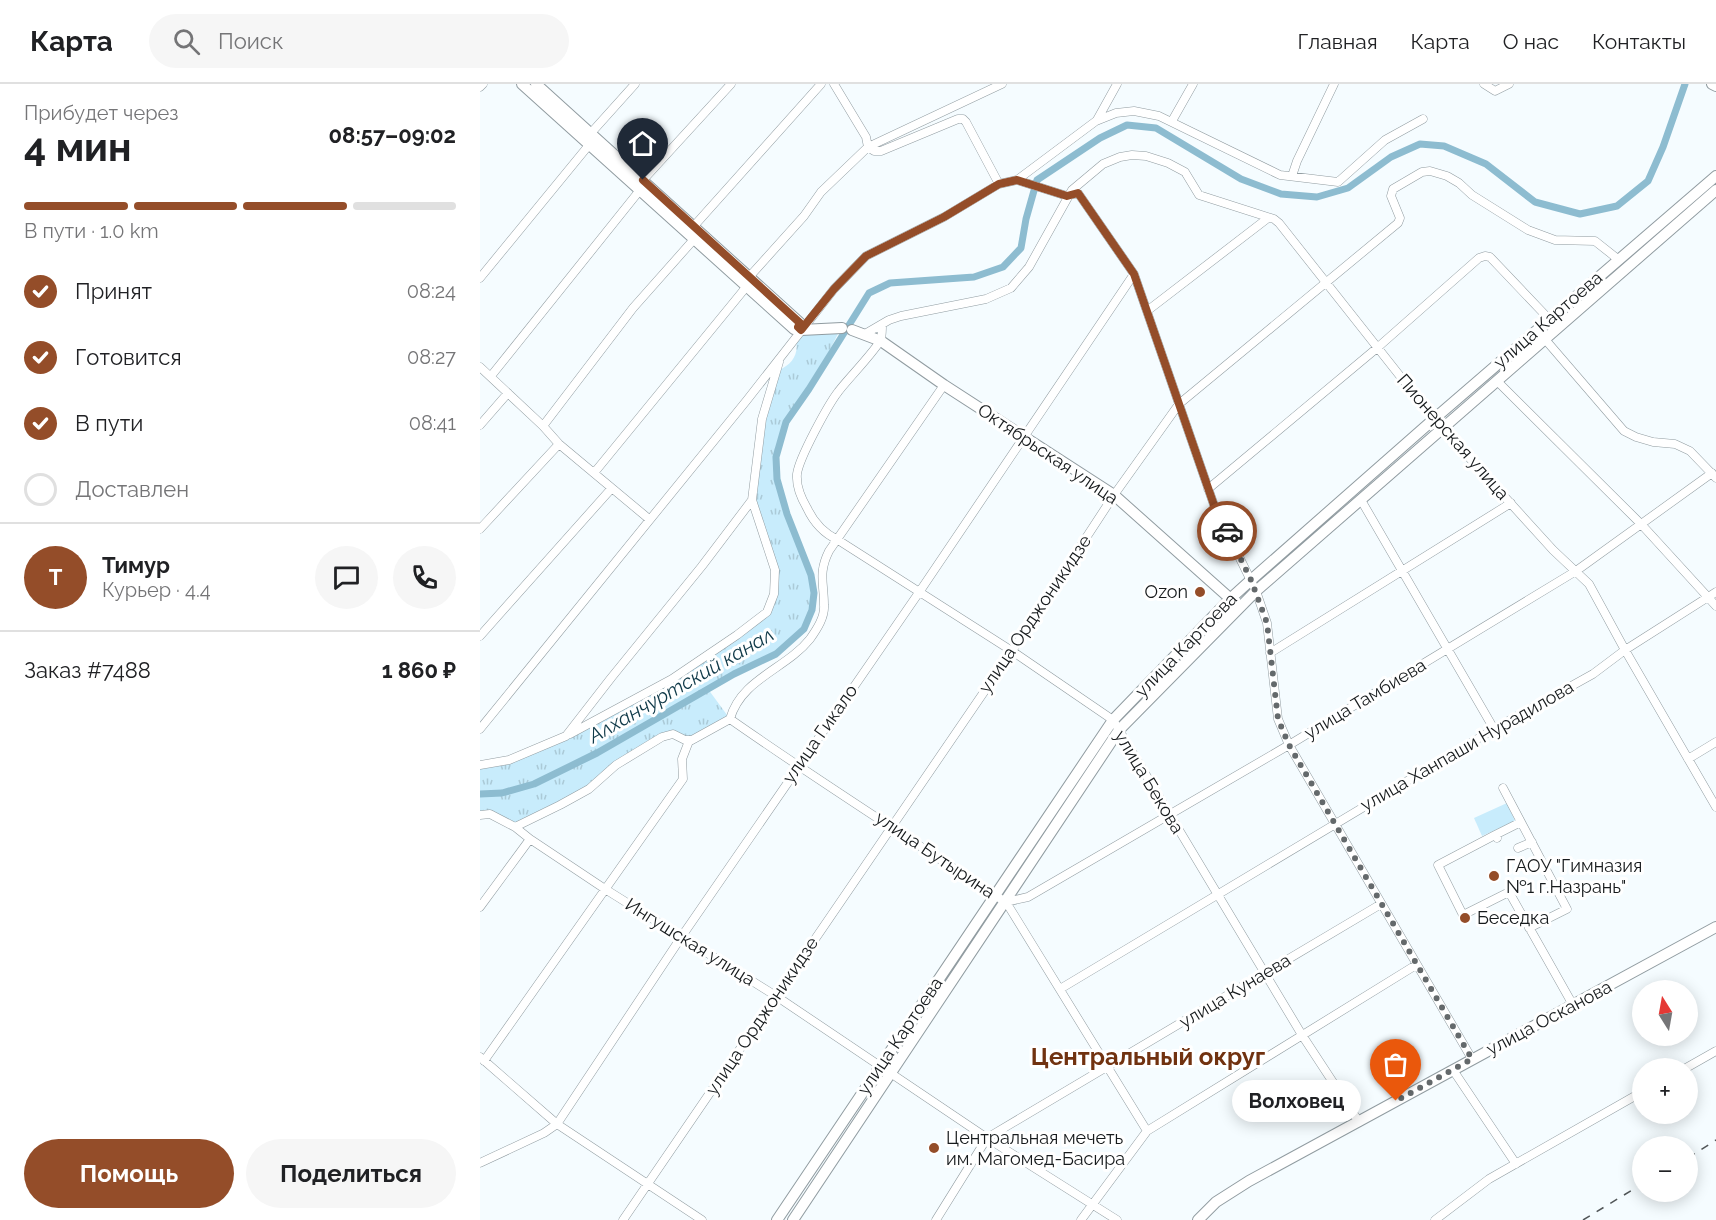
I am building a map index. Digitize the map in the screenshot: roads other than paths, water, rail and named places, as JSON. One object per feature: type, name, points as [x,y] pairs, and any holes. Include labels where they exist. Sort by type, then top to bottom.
[{"type":"main road","points":[[522,84],[589,145],[696,232],[794,329],[800,328]]},
{"type":"main road","points":[[536,84],[591,133],[641,185]]},
{"type":"main road","name":"улица Картоева","points":[[777,1220],[1113,720],[1251,580],[1716,176]]},
{"type":"main road","name":"улица Картоева","points":[[793,1220],[1119,730],[1256,591],[1716,190]]},
{"type":"main road","name":"Октябрьская улица","points":[[800,328],[847,329],[881,341],[944,385],[1114,495],[1240,607]]},
{"type":"main road","name":"улица Осканова","points":[[1198,1220],[1216,1202],[1249,1181],[1716,927]]},
{"type":"street","points":[[480,278],[589,145],[591,133],[635,84]]},
{"type":"street","points":[[491,376],[641,185],[731,84]]},
{"type":"street","points":[[543,426],[633,308],[821,84]]},
{"type":"street","points":[[834,84],[866,137],[868,147],[874,151],[881,151],[958,119],[963,119],[999,184]]},
{"type":"street","points":[[594,473],[748,281],[804,216],[821,192],[868,147],[1002,84]]},
{"type":"street","points":[[1096,121],[1117,84]]},
{"type":"street","points":[[1172,121],[1193,84]]},
{"type":"street","points":[[1292,176],[1334,84]]},
{"type":"street","points":[[1484,84],[1495,91],[1509,84]]},
{"type":"street","points":[[480,729],[780,359],[800,328],[866,256],[944,217],[999,184],[1017,180],[1096,121],[1116,113],[1134,111],[1159,116],[1280,175],[1338,182],[1385,140],[1423,119]]},
{"type":"street","name":"Пионерская улица","points":[[1067,196],[1103,164],[1120,157],[1146,156],[1168,163],[1185,172],[1199,195],[1279,223],[1434,419],[1553,550],[1589,584],[1625,651],[1716,807]]},
{"type":"street","name":"улица Орджоникидзе","points":[[623,1220],[1012,651],[1114,495],[1179,404],[1398,223],[1400,218],[1391,192],[1393,189],[1426,170],[1447,176],[1460,183],[1472,195],[1528,230],[1555,240],[1595,241],[1619,260]]},
{"type":"street","points":[[1017,180],[1067,196],[1078,193],[1134,274],[1215,508],[1256,591],[1267,623],[1278,719],[1289,745],[1472,1059]]},
{"type":"street","points":[[866,334],[901,316],[987,299],[1011,288],[1029,267],[1067,196]]},
{"type":"street","points":[[1147,311],[1268,218]]},
{"type":"street","points":[[1208,489],[1377,348],[1479,258],[1490,257],[1549,319]]},
{"type":"street","name":"улица Гикало","points":[[480,1162],[544,1133],[557,1124],[682,936],[920,591],[1134,274]]},
{"type":"street","points":[[881,341],[882,325]]},
{"type":"street","points":[[1537,330],[1624,431],[1653,442],[1675,444],[1690,451],[1714,475]]},
{"type":"street","name":"улица Бекова","points":[[881,341],[836,395],[805,453],[797,474],[801,497],[808,512],[819,528],[828,535],[920,591],[1113,720],[1302,1035],[1359,1122]]},
{"type":"street","points":[[480,765],[509,760],[567,736],[672,679],[767,612],[774,594],[775,570],[752,500],[762,419],[780,359]]},
{"type":"street","points":[[480,367],[559,444],[648,519]]},
{"type":"street","points":[[1497,381],[1641,524],[1716,606]]},
{"type":"street","points":[[702,1220],[557,1124],[482,1059],[683,778],[682,759],[689,741],[730,719],[737,700],[793,656],[809,639],[821,620],[825,607],[821,576],[823,563],[829,551],[944,385]]},
{"type":"street","points":[[480,425],[508,393]]},
{"type":"street","points":[[480,529],[559,444]]},
{"type":"street","name":"улица Тамбиева","points":[[1006,902],[1028,897],[1289,745],[1576,571],[1714,475]]},
{"type":"street","points":[[480,636],[611,489]]},
{"type":"street","points":[[567,736],[752,500]]},
{"type":"street","points":[[1361,500],[1494,729]]},
{"type":"street","points":[[1270,653],[1511,503]]},
{"type":"street","name":"улица Ханпаши Нурадилова","points":[[1060,988],[1334,823],[1593,674],[1716,592]]},
{"type":"street","name":"улица Бутырина","points":[[730,719],[1006,902],[1147,1131]]},
{"type":"street","points":[[515,827],[589,789],[616,765],[662,737],[673,734],[689,741]]},
{"type":"street","points":[[1688,759],[1716,742]]},
{"type":"street","points":[[1503,788],[1567,909],[1529,928]]},
{"type":"street","name":"Ингушская улица","points":[[480,815],[490,814],[515,827],[605,889],[776,996],[890,1075],[1116,1220]]},
{"type":"street","points":[[1521,822],[1497,838],[1438,865],[1462,915],[1509,892],[1574,1005]]},
{"type":"street","points":[[480,908],[530,839]]},
{"type":"street","points":[[1518,848],[1532,842]]},
{"type":"street","name":"улица Кунаева","points":[[936,1220],[987,1138],[1381,904]]},
{"type":"street","points":[[1081,1220],[1147,1131],[1416,965]]},
{"type":"street","points":[[1698,1061],[1716,1051]]},
{"type":"street","points":[[1453,1070],[1515,1164]]},
{"type":"street","points":[[1436,1220],[1489,1179],[1632,1098]]},
{"type":"waterway","name":"Алханчуртский канал","points":[[480,794],[502,793],[534,784],[597,753],[734,674],[776,654],[804,629],[812,610],[814,593],[811,575],[787,514],[777,479],[776,457],[786,422],[869,293],[890,283],[974,277],[1003,267],[1021,248],[1037,180],[1100,138],[1127,125],[1156,128],[1241,179],[1281,194],[1317,197],[1348,188],[1391,157],[1420,144],[1444,146],[1486,164],[1535,202],[1580,214],[1617,206],[1648,181],[1663,147],[1685,84]]},
{"type":"railway","points":[[1698,1152],[1716,1140]]},
{"type":"railway","points":[[1583,1220],[1632,1190]]},
{"type":"place","name":"Ozon","points":[[1200,592]]},
{"type":"place","name":"ГАОУ \"Гимназия №1 г.Назрань\"","points":[[1494,876]]},
{"type":"place","name":"Беседка","points":[[1465,918]]},
{"type":"place","name":"Волховец","points":[[1396,1101]]},
{"type":"place","name":"Центральная мечеть им. Магомед-Басира","points":[[934,1148]]},
{"type":"district","name":"Центральный округ","points":[[1148,1057]]}]
